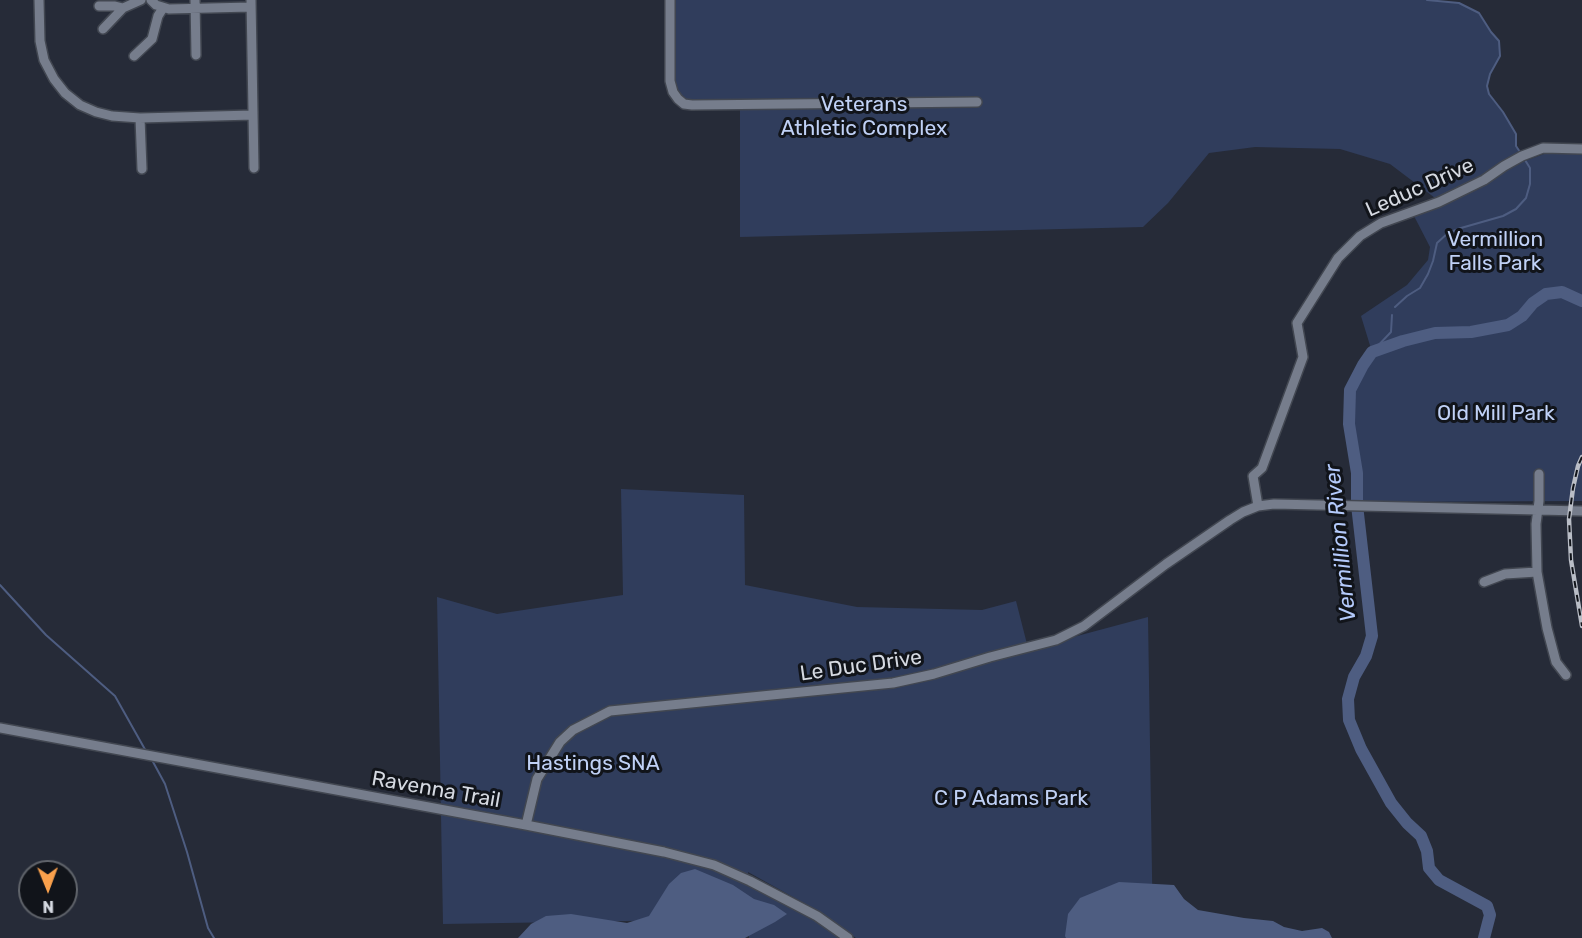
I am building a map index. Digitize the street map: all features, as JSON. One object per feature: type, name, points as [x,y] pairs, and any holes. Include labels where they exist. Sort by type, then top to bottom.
[{"type":"street","points":[[39,0],[40,41],[44,60],[65,93],[80,105],[112,116],[140,118],[253,115]]},
{"type":"street","points":[[103,29],[123,8],[141,0]]},
{"type":"street","points":[[151,0],[156,5],[169,9],[195,4],[251,3],[254,168]]},
{"type":"street","points":[[670,0],[670,81],[673,92],[684,104],[977,102]]},
{"type":"street","points":[[195,4],[196,56]]},
{"type":"street","points":[[99,6],[123,8]]},
{"type":"street","points":[[134,56],[152,39],[158,16],[163,8]]},
{"type":"street","points":[[140,118],[142,169]]},
{"type":"street","name":"Leduc Drive","points":[[1258,506],[1252,476],[1262,468],[1303,357],[1297,323],[1338,258],[1360,236],[1381,223],[1440,202],[1484,180],[1522,156],[1543,148],[1579,149]]},
{"type":"street","points":[[1539,474],[1536,525],[1537,572],[1556,662],[1566,675]]},
{"type":"street","points":[[1258,506],[1274,504],[1582,511]]},
{"type":"street","name":"Le Duc Drive","points":[[526,825],[537,779],[560,742],[573,730],[610,711],[893,683],[1056,640],[1084,626],[1166,564],[1243,512],[1258,506]]},
{"type":"street","points":[[1484,582],[1505,574],[1537,572]]},
{"type":"street","name":"Ravenna Trail","points":[[0,728],[664,852],[714,866],[750,881],[817,915],[848,938]]},
{"type":"green space","name":"Veterans Athletic Complex","points":[[670,0],[1427,0],[1459,3],[1479,13],[1499,41],[1500,56],[1490,74],[1487,86],[1489,94],[1516,134],[1516,146],[1520,152],[1481,179],[1435,198],[1390,164],[1340,149],[1255,147],[1209,153],[1168,203],[1143,227],[740,237],[740,104],[692,105],[673,92]]},
{"type":"green space","name":"Old Mill Park","points":[[1544,154],[1582,154],[1582,501],[1357,502],[1357,473],[1349,424],[1350,390],[1372,352],[1361,316],[1407,285],[1428,260],[1430,247],[1414,216],[1479,189],[1511,166]]},
{"type":"green space","points":[[621,489],[744,495],[745,585],[857,607],[982,610],[1016,601],[1027,644],[867,689],[1148,617],[1153,938],[856,938],[820,912],[748,872],[748,880],[765,888],[844,938],[749,938],[748,919],[443,924],[437,597],[497,614],[623,595]]},
{"type":"shaded area","points":[[695,869],[733,885],[754,899],[774,905],[787,914],[745,938],[518,938],[531,924],[546,916],[571,914],[627,923],[649,916],[669,884],[681,873]]},
{"type":"shaded area","points":[[1119,882],[1174,885],[1184,899],[1198,910],[1273,921],[1284,927],[1302,931],[1322,928],[1329,932],[1332,938],[1066,938],[1068,914],[1080,898]]},
{"type":"waterway","points":[[1427,0],[1459,3],[1479,13],[1499,41],[1500,56],[1490,74],[1487,86],[1489,94],[1516,134],[1516,146],[1520,152]]},
{"type":"waterway","points":[[1395,307],[1420,288],[1433,261],[1437,243],[1448,233],[1503,216],[1516,209],[1526,198],[1530,184],[1530,168],[1525,160]]},
{"type":"waterway","name":"Vermillion River","points":[[1484,938],[1490,915],[1487,906],[1439,880],[1429,868],[1427,851],[1421,836],[1391,803],[1361,749],[1349,720],[1348,699],[1354,677],[1366,656],[1372,636],[1357,505],[1357,473],[1349,424],[1350,390],[1372,352],[1435,333],[1471,332],[1508,325],[1522,316],[1533,303],[1546,294],[1562,292],[1582,301]]},
{"type":"waterway","points":[[1372,352],[1391,332],[1392,315]]},
{"type":"waterway","points":[[0,585],[46,635],[115,696],[147,753]]},
{"type":"waterway","points":[[152,760],[165,784],[208,928],[214,938]]},
{"type":"railway","points":[[1582,457],[1573,488],[1569,519],[1571,560],[1582,626]]},
{"type":"park label","name":"Vermillion Falls Park","points":[[1495,252]]},
{"type":"park label","name":"Hastings SNA","points":[[593,764]]},
{"type":"park label","name":"C P Adams Park","points":[[1011,799]]}]
